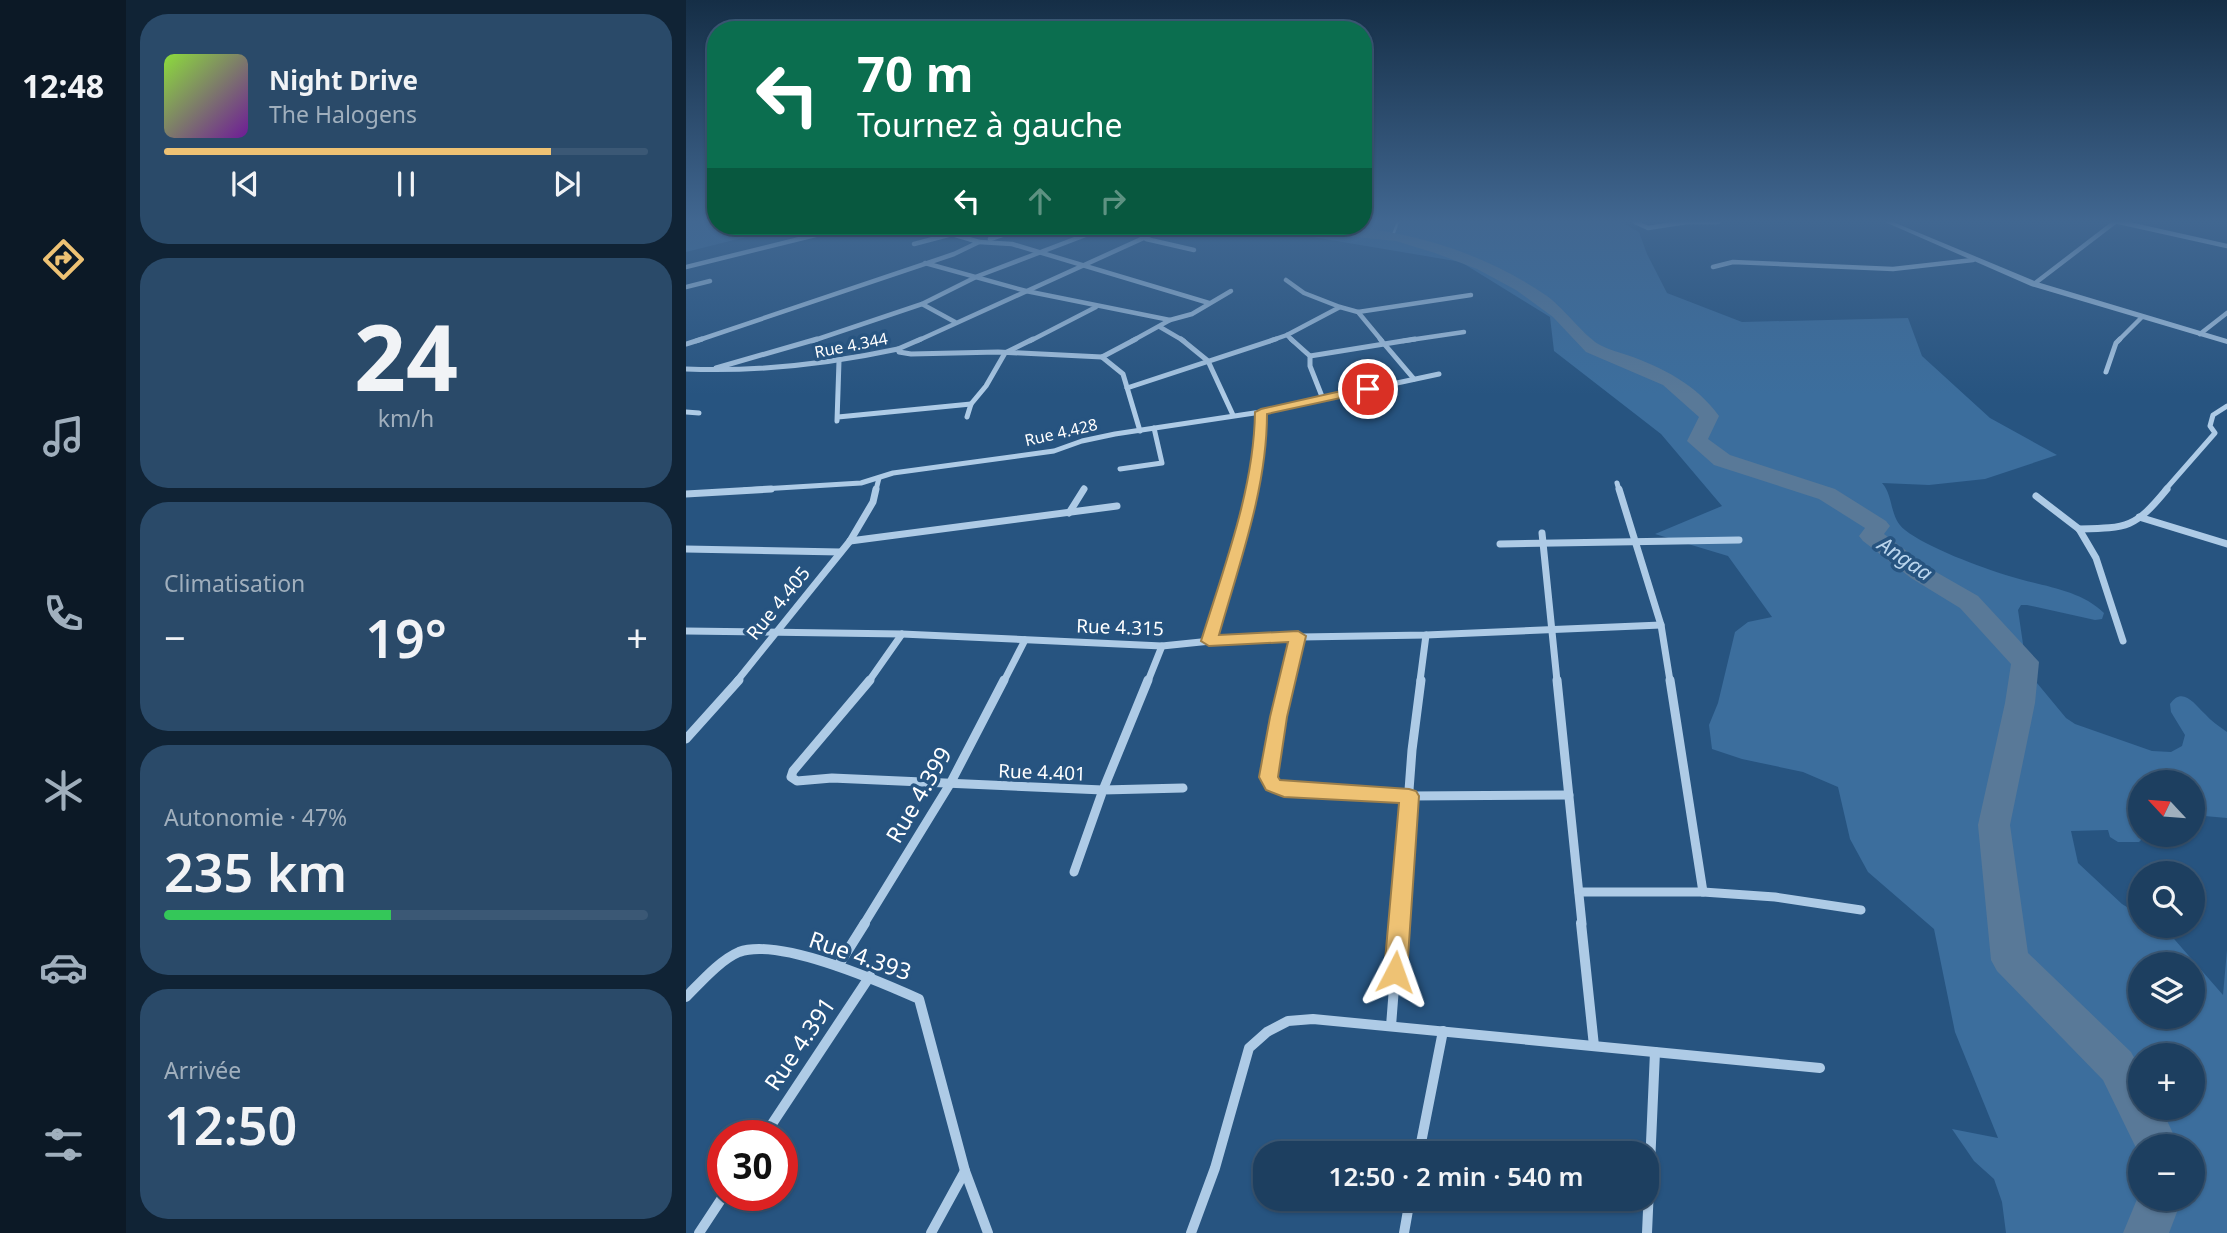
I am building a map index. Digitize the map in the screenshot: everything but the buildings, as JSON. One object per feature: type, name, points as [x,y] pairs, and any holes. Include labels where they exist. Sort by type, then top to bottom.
[{"type":"street","points":[[686,344],[875,280]]},
{"type":"street","points":[[709,370],[795,346],[922,304],[971,280]]},
{"type":"street","points":[[989,280],[1026,291],[1170,320]]},
{"type":"street","points":[[898,349],[1053,280]]},
{"type":"street","points":[[1127,280],[1209,303]]},
{"type":"street","points":[[1286,280],[1304,293],[1358,312],[1471,295]]},
{"type":"street","points":[[2023,280],[2227,342]]},
{"type":"street","points":[[2034,284],[2040,280]]},
{"type":"street","points":[[686,287],[710,281]]},
{"type":"street","points":[[1140,430],[1126,392],[1128,388],[1123,374],[1102,357],[1170,320],[1192,314],[1231,290]]},
{"type":"street","points":[[922,304],[927,310],[949,317],[955,323]]},
{"type":"street","points":[[967,417],[971,404],[986,386],[1006,353],[1096,306]]},
{"type":"street","points":[[1128,388],[1287,335],[1340,307]]},
{"type":"street","points":[[1358,312],[1414,379]]},
{"type":"street","points":[[2200,334],[2227,313]]},
{"type":"street","points":[[2106,372],[2116,343],[2142,317]]},
{"type":"street","points":[[1160,327],[1187,341],[1211,361],[1233,415]]},
{"type":"street","points":[[1310,356],[1464,332]]},
{"type":"street","points":[[1287,335],[1310,356],[1310,366],[1323,399]]},
{"type":"street","name":"Rue 4.344","points":[[686,369],[759,371],[839,361],[898,349],[899,352],[911,354],[1006,353],[1102,357]]},
{"type":"street","points":[[839,361],[837,419],[971,404]]},
{"type":"street","name":"Rue 4.428","points":[[686,494],[848,484],[893,473],[1054,451],[1082,441],[1261,412],[1438,374]]},
{"type":"street","points":[[2079,529],[2123,528],[2150,509],[2210,436],[2219,433],[2210,426],[2213,415],[2227,406]]},
{"type":"street","points":[[686,412],[699,413]]},
{"type":"street","points":[[1209,641],[1236,552],[1261,446],[1261,412]]},
{"type":"street","points":[[1120,470],[1162,463],[1154,428]]},
{"type":"street","name":"Rue 4.405","points":[[686,739],[710,715],[772,634],[849,541],[873,502],[879,478]]},
{"type":"street","points":[[1617,483],[1661,625],[1703,892]]},
{"type":"street","points":[[1069,513],[1084,488]]},
{"type":"street","points":[[2036,496],[2079,529],[2096,558],[2123,642]]},
{"type":"street","points":[[849,541],[1116,506]]},
{"type":"street","points":[[2139,517],[2227,544]]},
{"type":"street","points":[[1542,533],[1594,1046]]},
{"type":"street","points":[[1500,544],[1738,540]]},
{"type":"street","points":[[686,549],[840,552]]},
{"type":"street","name":"Rue 4.315","points":[[686,631],[902,634],[1162,646],[1298,636],[1426,635],[1661,625]]},
{"type":"street","name":"Rue 4.401","points":[[902,634],[856,699],[793,771],[791,777],[797,781],[832,778],[1103,790],[1162,646]]},
{"type":"street","points":[[1391,1026],[1409,796],[1426,635]]},
{"type":"street","points":[[1298,636],[1270,765],[1268,777],[1273,785],[1284,789],[1409,796],[1569,795]]},
{"type":"street","name":"Rue 4.399","points":[[838,966],[950,784],[1025,640]]},
{"type":"street","points":[[1074,872],[1103,790],[1136,787],[1183,788]]},
{"type":"street","points":[[1579,892],[1703,892],[1775,897],[1861,910]]},
{"type":"street","name":"Rue 4.393","points":[[686,997],[740,951],[764,949],[870,976],[919,999],[965,1171],[988,1233]]},
{"type":"street","name":"Rue 4.391","points":[[775,1120],[870,976]]},
{"type":"street","points":[[1191,1233],[1215,1168],[1250,1048],[1267,1032],[1288,1021],[1313,1019],[1820,1068]]},
{"type":"street","points":[[1421,1141],[1443,1031]]},
{"type":"street","points":[[1647,1233],[1655,1052]]},
{"type":"street","points":[[931,1233],[965,1171]]},
{"type":"street","points":[[699,1233],[713,1211]]},
{"type":"street","points":[[1404,1233],[1408,1211]]},
{"type":"shaded area","points":[[1489,280],[1660,280],[1667,293],[1742,322],[1908,318],[1922,356],[1990,418],[2057,455],[1985,479],[1929,485],[1882,483],[1896,519],[1915,537],[1984,568],[2072,593],[2104,613],[2102,619],[2095,620],[2027,605],[2021,605],[2018,610],[2027,671],[2066,718],[2075,724],[2152,751],[2171,752],[2182,746],[2185,735],[2171,712],[2170,704],[2174,699],[2183,696],[2227,732],[2227,818],[2205,816],[2205,770],[2128,770],[2128,842],[2118,842],[2110,837],[2108,830],[2071,831],[2078,863],[2128,908],[2128,938],[2173,938],[2185,952],[2128,952],[2128,1029],[2205,1029],[2205,974],[2223,995],[2227,950],[2227,1233],[2006,1233],[2002,1202],[1994,1179],[1974,1161],[1952,1129],[1998,1138],[1955,1032],[1934,929],[1868,872],[1850,839],[1838,787],[1803,772],[1742,759],[1712,749],[1709,725],[1718,703],[1735,632],[1748,622],[1772,617],[1728,556],[1655,534],[1722,506],[1661,434],[1554,351],[1550,317]]},
{"type":"waterway","name":"Angaa","points":[[1508,280],[1559,313],[1592,348],[1659,375],[1690,396],[1709,416],[1697,441],[1722,460],[1827,494],[1878,526],[1871,536],[1920,573],[1969,602],[2025,662],[2020,703],[1994,825],[2010,960],[2117,1066],[2152,1134]]},
{"type":"waterway","name":"Angaa","points":[[2146,1233],[2155,1211]]},
{"type":"route","points":[[1368,389],[1261,412],[1261,446],[1236,552],[1209,641],[1298,636],[1268,777],[1273,785],[1284,789],[1409,796],[1395,972]]}]
